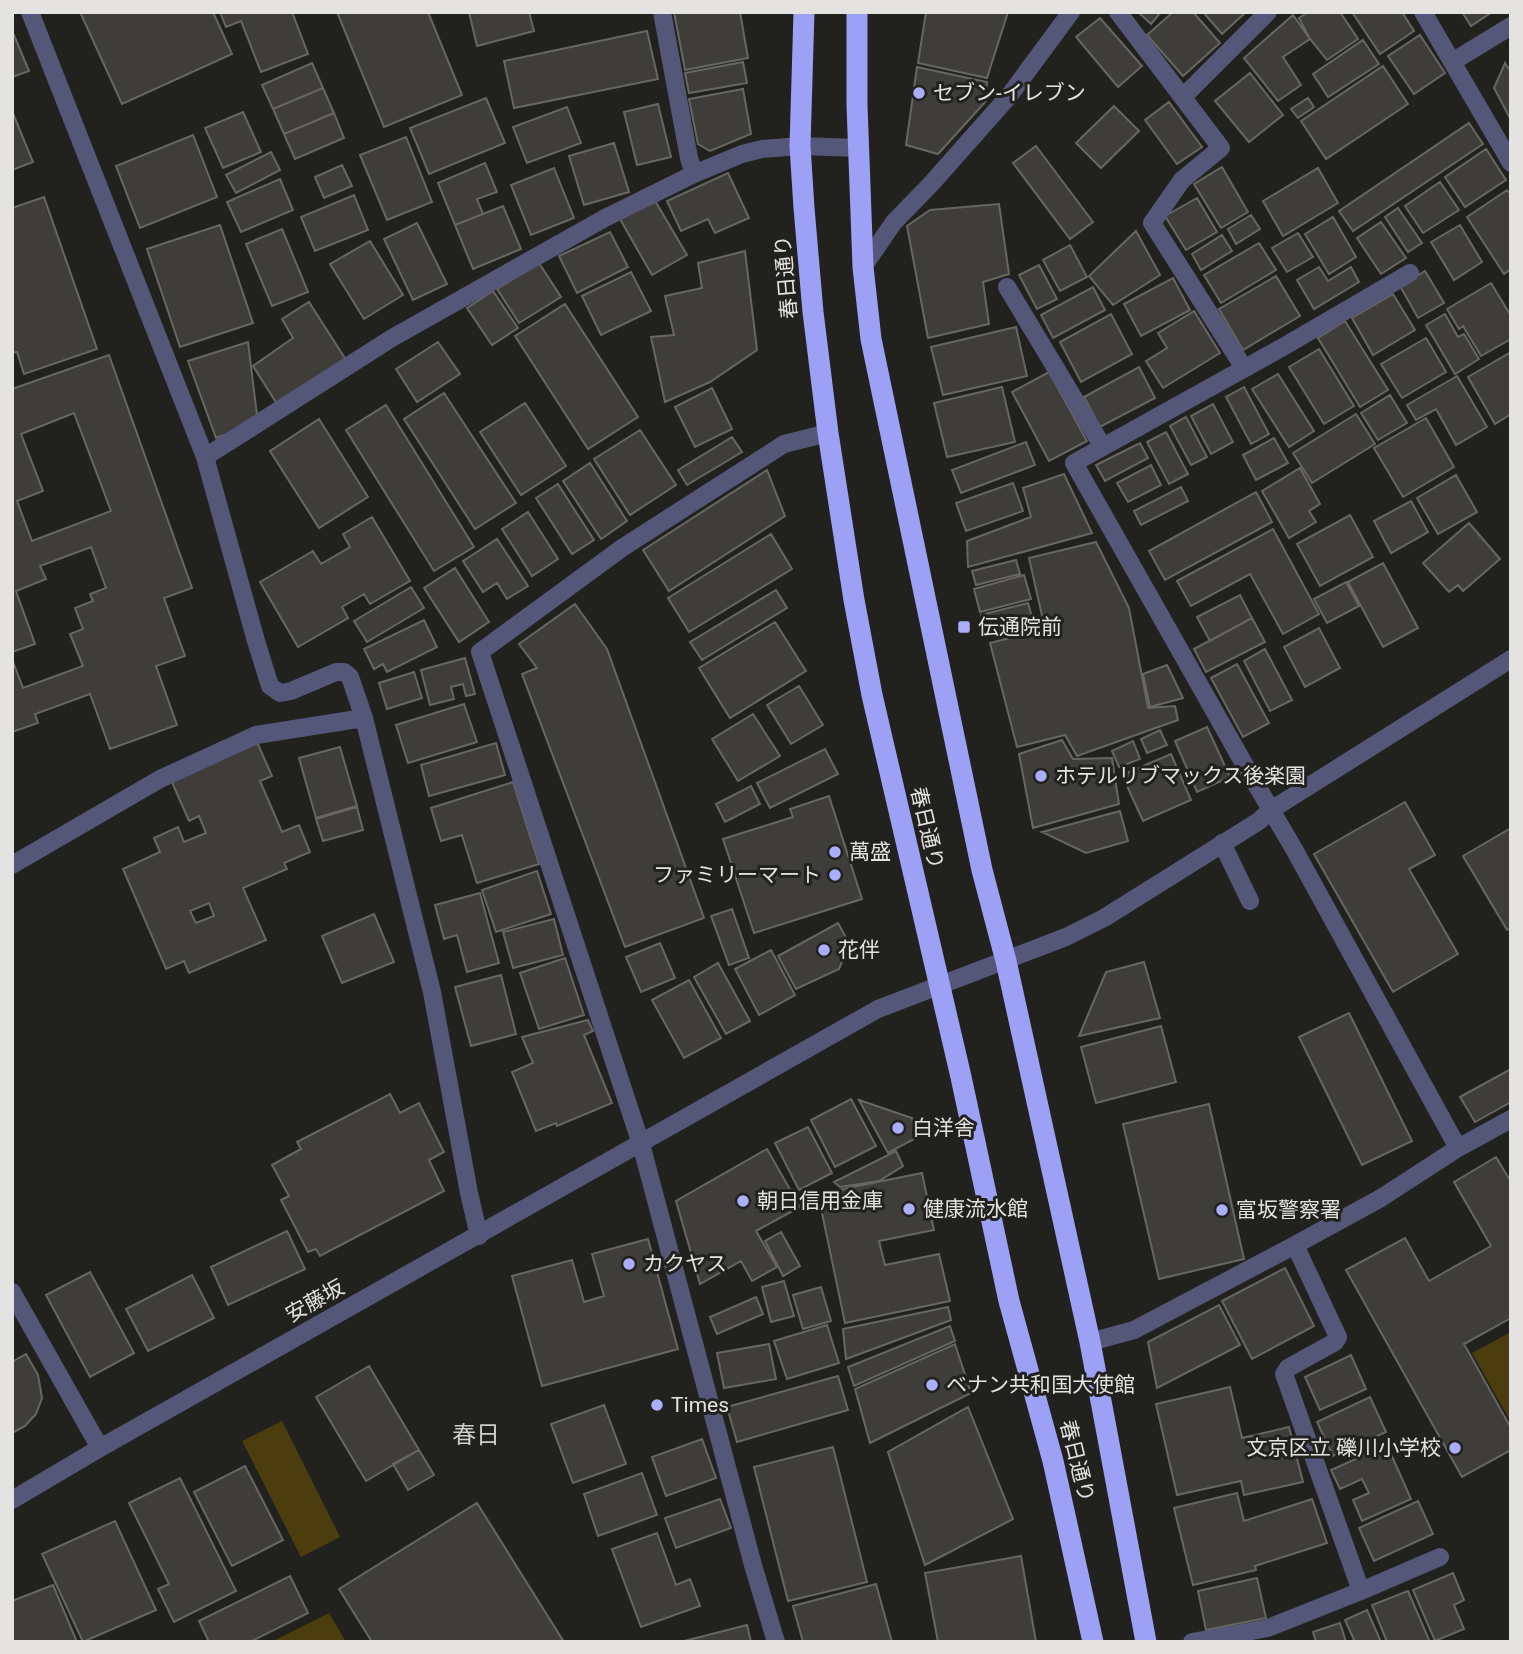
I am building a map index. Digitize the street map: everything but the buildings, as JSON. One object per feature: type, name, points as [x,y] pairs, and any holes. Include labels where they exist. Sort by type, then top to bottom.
[{"type":"highway","name":"春日通り","points":[[804,12],[800,146],[813,312],[828,433],[854,600],[872,695],[961,1077],[1009,1301],[1053,1461],[1094,1642]]},
{"type":"highway","name":"春日通り","points":[[857,12],[858,148],[863,267],[871,339],[982,870],[1006,961],[1090,1342],[1146,1642]]},
{"type":"street","points":[[30,12],[205,457],[271,686],[281,693],[336,672],[350,677],[364,718],[432,992],[479,1236]]},
{"type":"street","points":[[662,12],[694,174]]},
{"type":"street","points":[[863,267],[894,222],[1009,96],[1070,12]]},
{"type":"street","points":[[1118,12],[1221,149],[1182,180],[1152,223],[1244,368]]},
{"type":"street","points":[[1183,97],[1268,12]]},
{"type":"street","points":[[1423,12],[1511,163]]},
{"type":"street","points":[[1452,62],[1511,26]]},
{"type":"street","points":[[205,457],[392,338],[605,218],[694,174],[742,154],[762,149],[800,146],[858,148]]},
{"type":"street","points":[[1410,273],[1074,463],[1294,849],[1458,1148]]},
{"type":"street","points":[[1007,286],[1103,447]]},
{"type":"street","points":[[776,1642],[658,1203],[480,652],[622,548],[784,444],[828,433]]},
{"type":"street","name":"安藤坂","points":[[12,1500],[878,1009],[1066,937],[1104,918],[1511,659]]},
{"type":"street","points":[[12,865],[160,779],[256,735],[364,718]]},
{"type":"street","points":[[1222,843],[1250,901]]},
{"type":"street","points":[[1090,1342],[1134,1330],[1295,1245],[1381,1198],[1458,1148],[1511,1119]]},
{"type":"street","points":[[1295,1245],[1338,1337],[1335,1342],[1288,1368],[1284,1374],[1361,1591]]},
{"type":"street","points":[[12,1292],[100,1448]]},
{"type":"street","points":[[1192,1642],[1268,1628],[1440,1557]]},
{"type":"shaded area","points":[[1511,1332],[1511,1422],[1472,1353]]},
{"type":"shaded area","points":[[282,1421],[340,1537],[301,1557],[242,1441]]},
{"type":"shaded area","points":[[329,1613],[346,1642],[271,1642]]},
{"type":"place","name":"セブン-イレブン","points":[[919,93]]},
{"type":"place","name":"伝通院前","points":[[964,627]]},
{"type":"place","name":"ホテルリブマックス後楽園","points":[[1041,776]]},
{"type":"place","name":"萬盛","points":[[835,852]]},
{"type":"place","name":"ファミリーマート","points":[[835,875]]},
{"type":"place","name":"花伴","points":[[824,950]]},
{"type":"place","name":"白洋舎","points":[[898,1128]]},
{"type":"place","name":"朝日信用金庫","points":[[743,1201]]},
{"type":"place","name":"健康流水館","points":[[909,1209]]},
{"type":"place","name":"富坂警察署","points":[[1222,1210]]},
{"type":"place","name":"カクヤス","points":[[629,1264]]},
{"type":"place","name":"ベナン共和国大使館","points":[[932,1385]]},
{"type":"place","name":"Times","points":[[657,1405]]},
{"type":"place","name":"文京区立 礫川小学校","points":[[1455,1448]]},
{"type":"district","name":"春日","points":[[476,1435]]}]
